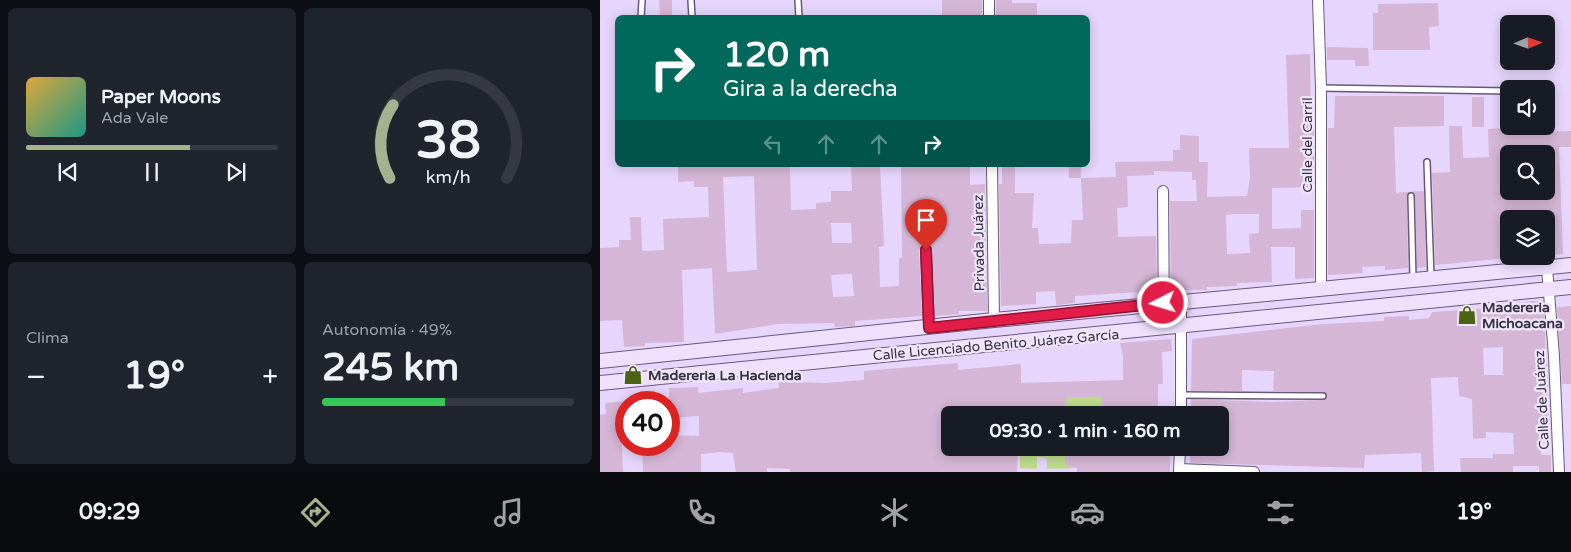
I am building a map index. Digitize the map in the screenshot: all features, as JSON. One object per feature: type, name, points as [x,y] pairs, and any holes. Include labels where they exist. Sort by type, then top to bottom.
[{"type":"street","points":[[989,0],[989,15]]},
{"type":"street","name":"Calle del Carril","points":[[1319,0],[1322,289]]},
{"type":"street","name":"Privada Juárez","points":[[992,167],[994,320]]},
{"type":"street","points":[[1163,190],[1164,329]]},
{"type":"street","points":[[926,250],[929,328]]},
{"type":"street","name":"Calle Licenciado Benito Juárez García","points":[[600,361],[1163,303],[1571,265]]},
{"type":"street","name":"Calle de Juárez","points":[[1547,268],[1559,472]]},
{"type":"street","name":"Calle Licenciado Benito Juárez García","points":[[600,384],[1571,287]]},
{"type":"street","points":[[1181,302],[1181,406]]},
{"type":"street","points":[[652,356],[654,378]]},
{"type":"street","points":[[1180,456],[1179,470],[1254,472]]},
{"type":"lane","points":[[641,15],[642,0]]},
{"type":"lane","points":[[691,0],[692,15]]},
{"type":"lane","points":[[798,0],[799,15]]},
{"type":"lane","points":[[1321,88],[1500,91]]},
{"type":"lane","points":[[1427,162],[1431,278]]},
{"type":"lane","points":[[1411,196],[1414,280]]},
{"type":"lane","points":[[1182,395],[1323,396]]},
{"type":"green space","points":[[1112,396],[1112,406],[1066,406],[1066,398]]},
{"type":"green space","points":[[1020,456],[1102,456],[1102,467],[1047,469],[1047,458],[1037,457],[1037,469],[1020,468]]},
{"type":"building","points":[[659,0],[672,0],[672,15],[660,15]]},
{"type":"building","points":[[942,0],[982,0],[982,15],[942,15]]},
{"type":"building","points":[[996,0],[1012,0],[1012,3],[1037,3],[1037,15],[996,15]]},
{"type":"building","points":[[1438,3],[1439,26],[1429,27],[1430,50],[1373,50],[1373,13],[1378,13],[1378,4]]},
{"type":"building","points":[[1327,47],[1368,48],[1369,66],[1355,66],[1355,60],[1327,60]]},
{"type":"building","points":[[1310,54],[1311,128],[1314,128],[1314,187],[1272,188],[1272,229],[1301,228],[1301,210],[1314,210],[1314,278],[1295,279],[1295,247],[1271,247],[1272,282],[1237,283],[1237,286],[1207,287],[1207,290],[1171,290],[1170,201],[1197,201],[1196,180],[1192,180],[1192,172],[1154,171],[1154,175],[1127,176],[1128,207],[1117,208],[1118,237],[1156,236],[1157,291],[1075,296],[1075,303],[1056,305],[1055,291],[1036,292],[1036,304],[1001,306],[999,184],[1002,184],[1002,167],[1015,167],[1015,193],[1034,193],[1032,228],[1038,228],[1039,244],[1071,243],[1072,220],[1083,220],[1081,178],[1116,177],[1115,162],[1173,161],[1173,150],[1180,150],[1180,135],[1199,136],[1199,162],[1208,162],[1207,197],[1247,196],[1250,178],[1249,148],[1289,148],[1286,55]],"holes":[[[1259,214],[1259,233],[1249,234],[1250,253],[1227,254],[1226,215]]]},
{"type":"building","points":[[1335,96],[1444,96],[1444,126],[1394,127],[1396,193],[1405,192],[1424,191],[1426,267],[1417,268],[1415,196],[1410,192],[1407,196],[1408,268],[1385,270],[1385,266],[1362,267],[1363,273],[1328,275],[1328,128],[1334,128]]},
{"type":"building","points":[[1472,97],[1484,97],[1484,127],[1472,127]]},
{"type":"building","points":[[1449,126],[1462,126],[1463,158],[1489,157],[1488,129],[1500,128],[1500,135],[1555,135],[1555,132],[1571,131],[1571,147],[1559,147],[1563,254],[1555,254],[1555,210],[1500,210],[1500,259],[1435,265],[1432,173],[1450,172]]},
{"type":"building","points":[[678,167],[790,167],[791,210],[816,209],[816,203],[831,202],[831,191],[852,191],[851,167],[880,167],[884,246],[879,247],[880,287],[899,286],[899,258],[902,258],[901,167],[970,167],[970,185],[985,184],[987,311],[959,311],[959,314],[935,316],[933,250],[930,244],[925,243],[919,250],[922,316],[855,321],[855,326],[835,327],[834,323],[778,324],[715,334],[712,268],[682,270],[684,342],[645,343],[645,346],[624,347],[622,320],[600,321],[600,248],[619,247],[619,240],[631,240],[630,217],[641,217],[642,251],[664,250],[663,219],[709,217],[708,187],[694,187],[694,181],[678,182]],"holes":[[[754,176],[757,270],[727,272],[723,177]],[[831,223],[851,223],[852,243],[832,243]],[[852,274],[854,296],[833,297],[831,275]]]},
{"type":"building","points":[[1069,167],[1081,167],[1081,178],[1069,178]]},
{"type":"building","points":[[1543,301],[1548,421],[1540,421],[1541,455],[1551,455],[1551,472],[1539,472],[1539,466],[1513,466],[1513,472],[1461,472],[1460,458],[1493,458],[1493,454],[1514,454],[1513,433],[1486,432],[1486,438],[1473,439],[1472,399],[1459,396],[1458,377],[1431,378],[1434,471],[1422,472],[1421,453],[1365,455],[1364,468],[1190,463],[1190,456],[1229,456],[1229,406],[1191,406],[1191,399],[1273,402],[1323,400],[1327,397],[1323,392],[1273,391],[1274,371],[1242,370],[1242,391],[1191,391],[1192,339],[1323,324],[1384,321],[1384,317],[1409,316],[1409,320],[1429,318],[1432,312],[1509,307],[1509,304]],"holes":[[[1503,347],[1503,375],[1484,375],[1483,348]]]},
{"type":"building","points":[[1571,306],[1571,384],[1562,384],[1557,307]]},
{"type":"building","points":[[1171,339],[1172,351],[1162,352],[1163,384],[1158,384],[1158,406],[1102,406],[1102,397],[1066,398],[1066,406],[941,406],[941,456],[1018,456],[1017,472],[790,472],[790,469],[767,468],[767,472],[736,472],[733,453],[722,452],[701,454],[701,472],[643,472],[642,456],[680,456],[680,435],[699,436],[699,416],[680,417],[680,391],[669,391],[669,388],[698,387],[698,393],[743,388],[743,393],[779,388],[778,381],[793,379],[793,382],[825,383],[864,380],[864,371],[958,363],[958,370],[1021,364],[1021,383],[1123,380],[1123,355],[1120,343]]},
{"type":"building","points":[[615,402],[615,456],[622,456],[623,472],[600,472],[600,415],[606,414],[605,403]]},
{"type":"building","points":[[1065,456],[1170,456],[1170,472],[1077,472],[1077,467],[1065,466]]},
{"type":"place","name":"Madereria Michoacana","points":[[1467,315]]},
{"type":"place","name":"Madereria La Hacienda","points":[[633,375]]},
{"type":"route","points":[[926,250],[929,328],[1163,303]]}]
